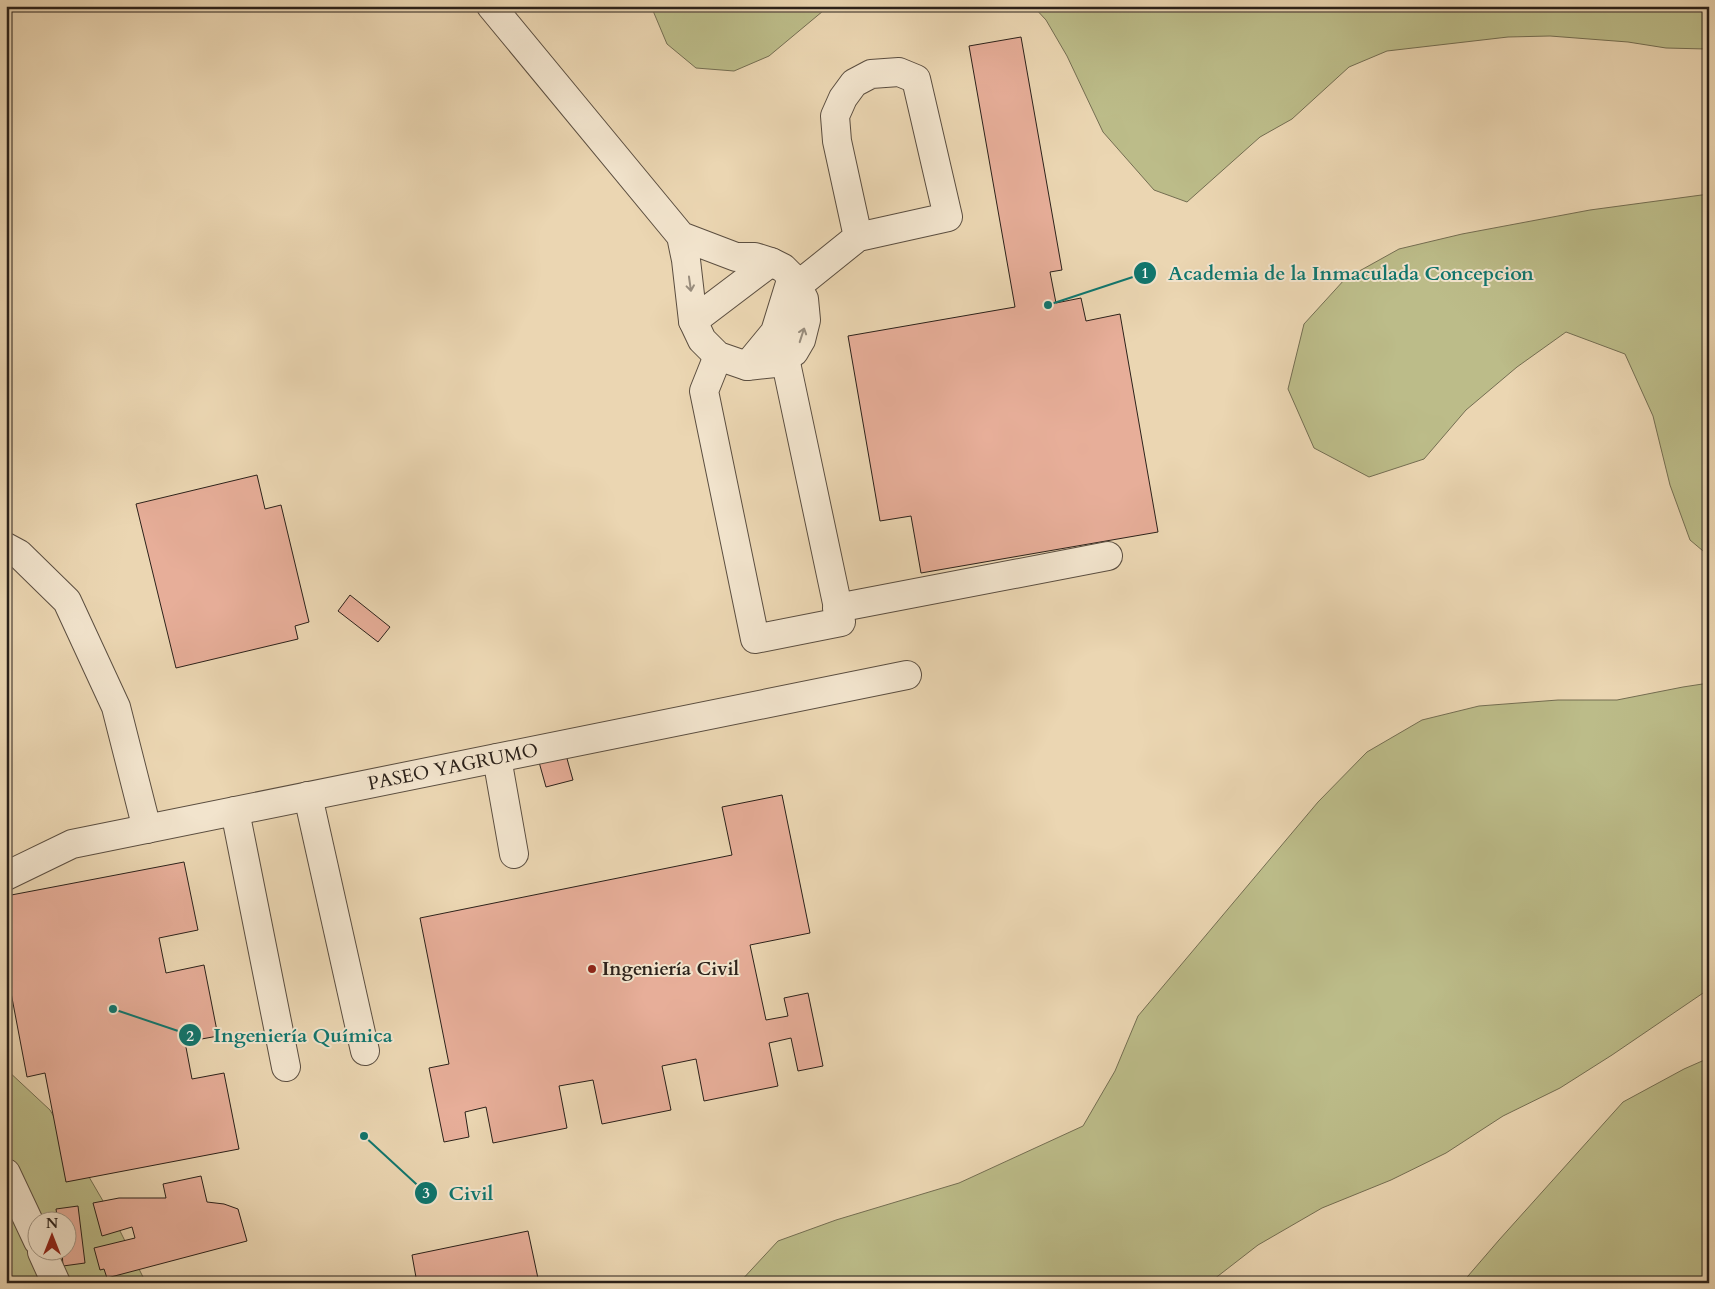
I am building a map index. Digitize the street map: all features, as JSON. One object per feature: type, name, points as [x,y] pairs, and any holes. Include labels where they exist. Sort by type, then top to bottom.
[{"type":"street","points":[[491,6],[681,236],[686,260],[693,321],[702,340],[718,356],[747,366],[775,363],[794,352],[801,340],[806,320],[804,299],[786,275],[755,257],[736,257],[681,236]]},
{"type":"street","points":[[693,321],[858,237],[948,217],[916,79],[899,72],[871,74],[854,83],[843,98],[835,116],[837,141],[858,237]]},
{"type":"street","points":[[747,366],[775,332],[786,275]]},
{"type":"street","points":[[718,356],[704,392],[755,639],[840,622],[784,358]]},
{"type":"street","points":[[6,547],[20,554],[67,601],[116,707],[147,829]]},
{"type":"street","points":[[837,608],[1108,556]]},
{"type":"street","name":"PASEO YAGRUMO","points":[[6,876],[72,844],[907,675]]},
{"type":"street","points":[[497,758],[514,854]]},
{"type":"street","points":[[308,796],[365,1051]]},
{"type":"street","points":[[235,811],[286,1066]]},
{"type":"street","points":[[6,1173],[28,1220]]},
{"type":"street","points":[[47,1262],[56,1283]]},
{"type":"green space","points":[[651,6],[829,6],[769,56],[734,71],[696,68],[667,44]]},
{"type":"green space","points":[[1033,6],[1709,6],[1709,44],[1706,49],[1666,48],[1628,42],[1550,36],[1508,37],[1387,51],[1349,67],[1292,119],[1260,137],[1187,202],[1154,190],[1103,132],[1067,56],[1046,20]]},
{"type":"green space","points":[[1709,194],[1709,556],[1690,540],[1670,485],[1653,416],[1625,354],[1566,332],[1517,367],[1466,410],[1424,459],[1369,477],[1314,448],[1288,389],[1304,324],[1345,279],[1399,249],[1462,234],[1590,210]]},
{"type":"green space","points":[[1709,683],[1709,989],[1560,1088],[1503,1116],[1446,1153],[1391,1180],[1322,1208],[1258,1245],[1209,1283],[739,1283],[778,1241],[836,1220],[959,1183],[1083,1126],[1115,1071],[1138,1016],[1318,802],[1367,752],[1422,720],[1479,706],[1558,700],[1617,700]]},
{"type":"green space","points":[[1709,1058],[1709,1283],[1462,1283],[1623,1102],[1684,1069]]},
{"type":"green space","points":[[6,1069],[50,1110],[117,1225],[146,1283],[6,1283]]},
{"type":"building","points":[[1021,37],[1062,270],[1050,272],[1056,303],[1081,298],[1086,321],[1120,314],[1158,532],[921,573],[911,516],[880,521],[848,336],[1015,307],[969,46]]},
{"type":"building","points":[[257,475],[265,509],[281,505],[309,622],[295,626],[298,639],[176,668],[136,504]]},
{"type":"building","points":[[350,595],[390,627],[378,642],[338,611]]},
{"type":"building","points":[[566,755],[573,780],[546,787],[539,762]]},
{"type":"building","name":"Ingeniería Civil","points":[[782,795],[810,933],[750,945],[766,1020],[788,1016],[784,998],[808,993],[823,1066],[798,1071],[791,1038],[769,1043],[778,1086],[704,1101],[696,1059],[662,1066],[671,1110],[602,1124],[593,1080],[559,1086],[567,1128],[493,1143],[486,1107],[465,1112],[469,1137],[444,1142],[429,1068],[449,1064],[420,918],[732,855],[722,807]]},
{"type":"building","points":[[184,862],[198,930],[159,938],[166,973],[204,965],[218,1036],[185,1042],[192,1079],[224,1073],[239,1149],[66,1182],[45,1073],[27,1077],[9,982],[6,983],[6,896]]},
{"type":"building","points":[[201,1176],[207,1202],[224,1204],[238,1209],[247,1241],[107,1278],[104,1269],[100,1270],[94,1248],[135,1238],[132,1227],[102,1236],[93,1203],[119,1198],[166,1198],[163,1184]]},
{"type":"building","points":[[78,1206],[85,1263],[63,1266],[63,1262],[78,1262],[78,1212],[56,1212],[56,1209]]},
{"type":"building","points":[[528,1231],[539,1283],[417,1283],[412,1255]]},
{"type":"place","name":"Academia de la Inmaculada Concepcion","points":[[1048,305]]},
{"type":"place","name":"Ingeniería Civil","points":[[592,969]]},
{"type":"place","name":"Ingeniería Química","points":[[113,1009]]},
{"type":"place","name":"Civil","points":[[364,1136]]}]
